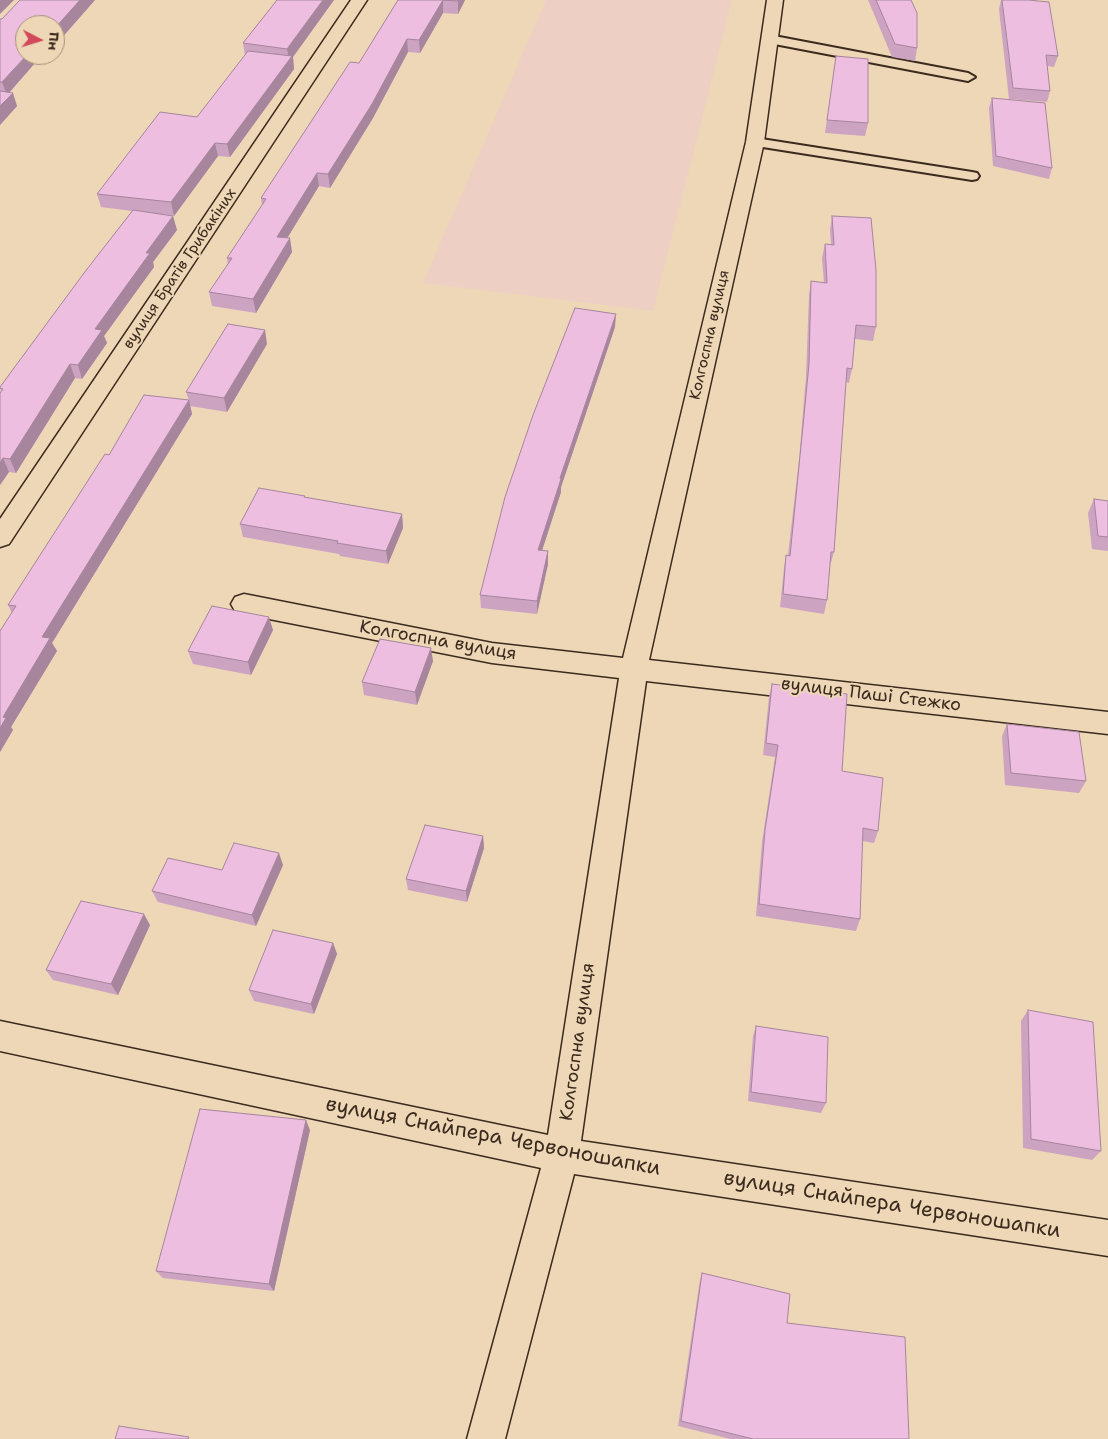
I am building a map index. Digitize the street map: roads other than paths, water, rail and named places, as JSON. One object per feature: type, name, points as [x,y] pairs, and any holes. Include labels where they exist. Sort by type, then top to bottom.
[{"type":"street","name":"вулиця Братів Грибакіних","points":[[0,538],[359,0]]},
{"type":"street","name":"Колгоспна вулиця","points":[[486,1439],[562,1155],[634,668],[754,142],[775,0]]},
{"type":"street","name":"Колгоспна вулиця","points":[[244,604],[492,653],[634,668]]},
{"type":"street","name":"вулиця Паші Стежко","points":[[634,668],[1108,723]]},
{"type":"street","name":"вулиця Снайпера Червоношапки","points":[[0,1036],[562,1155],[1108,1238]]},
{"type":"lane","points":[[769,39],[968,77]]},
{"type":"lane","points":[[754,142],[972,176]]}]
